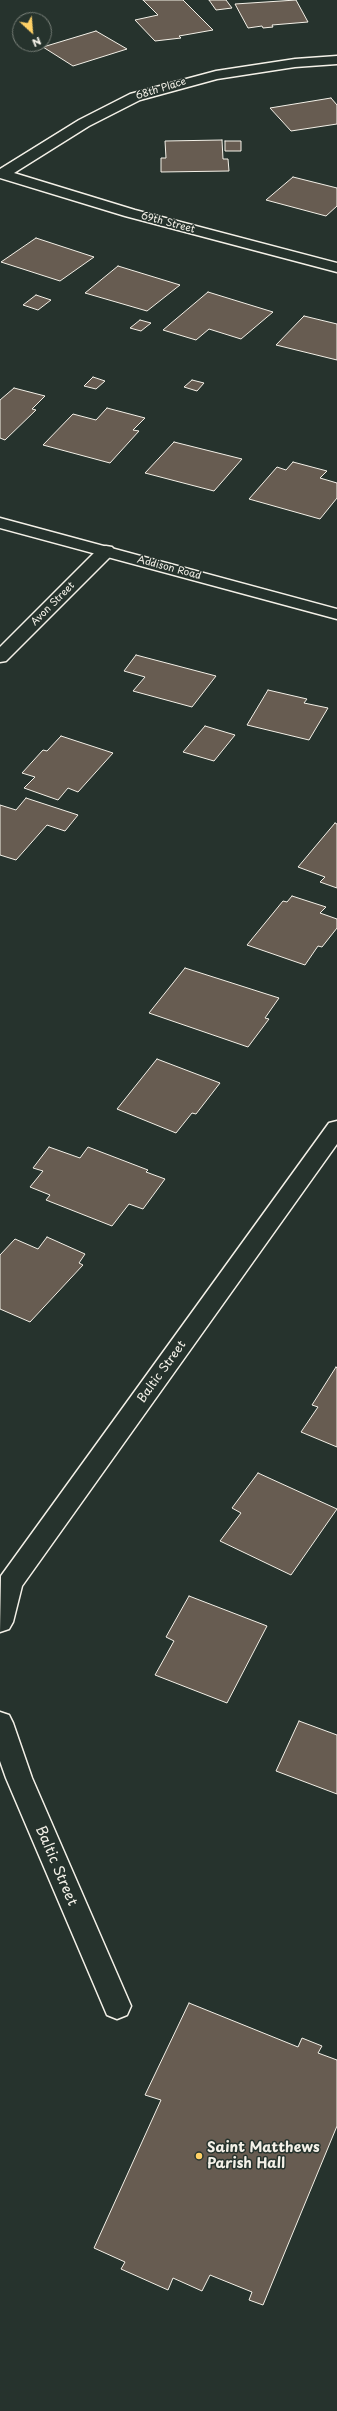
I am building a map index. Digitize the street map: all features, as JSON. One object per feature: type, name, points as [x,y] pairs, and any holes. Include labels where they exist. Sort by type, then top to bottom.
[{"type":"street","name":"68th Place","points":[[1,173],[84,123],[135,97],[216,74],[288,64],[337,60]]},
{"type":"street","name":"69th Street","points":[[1,173],[130,213],[337,268]]},
{"type":"street","name":"Addison Road","points":[[0,522],[337,614]]},
{"type":"street","name":"Avon Street","points":[[0,657],[106,551]]},
{"type":"street","name":"Baltic Street","points":[[0,1622],[5,1581],[337,1128]]},
{"type":"street","name":"Baltic Street","points":[[0,1723],[19,1778],[117,2006]]},
{"type":"building","points":[[143,0],[183,0],[213,30],[179,36],[181,38],[155,41],[135,20],[158,15]]},
{"type":"building","points":[[209,0],[226,0],[232,8],[216,10]]},
{"type":"building","points":[[296,0],[308,22],[272,25],[273,27],[263,28],[262,26],[248,28],[235,4]]},
{"type":"building","points":[[96,31],[127,49],[73,66],[51,52],[52,44]]},
{"type":"building","points":[[331,98],[337,105],[337,124],[291,131],[270,108]]},
{"type":"building","points":[[222,140],[223,159],[228,159],[229,171],[161,172],[161,158],[166,158],[165,141]]},
{"type":"building","points":[[225,141],[241,141],[241,151],[225,151]]},
{"type":"building","points":[[293,177],[337,188],[337,206],[326,216],[266,200]]},
{"type":"building","points":[[36,238],[94,257],[60,281],[1,262]]},
{"type":"building","points":[[118,266],[180,285],[147,311],[85,293]]},
{"type":"building","points":[[208,292],[273,312],[241,339],[209,329],[196,340],[163,330]]},
{"type":"building","points":[[36,295],[51,300],[38,310],[23,305]]},
{"type":"building","points":[[304,316],[337,324],[337,360],[276,345]]},
{"type":"building","points":[[140,320],[151,323],[141,331],[130,328]]},
{"type":"building","points":[[93,377],[105,381],[96,389],[84,386]]},
{"type":"building","points":[[192,380],[204,383],[197,391],[184,387]]},
{"type":"building","points":[[14,388],[45,396],[32,409],[36,410],[5,440],[0,438],[0,400]]},
{"type":"building","points":[[107,408],[145,418],[133,430],[139,431],[110,463],[43,445],[73,414],[96,420]]},
{"type":"building","points":[[174,442],[242,459],[214,491],[145,473]]},
{"type":"building","points":[[293,462],[327,471],[320,478],[337,483],[337,498],[320,519],[249,499],[277,467],[286,470]]},
{"type":"building","points":[[136,655],[216,676],[192,707],[133,691],[145,677],[124,671]]},
{"type":"building","points":[[268,690],[307,699],[304,703],[328,708],[309,740],[247,725]]},
{"type":"building","points":[[205,726],[235,735],[214,761],[183,752]]},
{"type":"building","points":[[61,736],[113,753],[78,792],[68,788],[58,800],[24,788],[35,777],[22,773],[43,750],[47,751]]},
{"type":"building","points":[[26,798],[78,815],[65,831],[47,825],[16,860],[0,855],[0,805],[16,810]]},
{"type":"building","points":[[335,823],[337,824],[337,888],[320,882],[325,877],[298,867]]},
{"type":"building","points":[[292,896],[326,907],[320,913],[337,919],[337,928],[322,947],[318,946],[305,965],[247,945],[283,901],[287,902]]},
{"type":"building","points":[[185,968],[279,998],[265,1018],[269,1019],[248,1047],[149,1013]]},
{"type":"building","points":[[157,1059],[220,1083],[196,1114],[192,1113],[176,1133],[117,1109]]},
{"type":"building","points":[[49,1147],[80,1158],[88,1147],[148,1170],[146,1172],[165,1179],[143,1209],[129,1204],[112,1226],[46,1200],[50,1195],[30,1187],[43,1171],[33,1168]]},
{"type":"building","points":[[47,1237],[85,1254],[79,1263],[83,1265],[30,1322],[0,1309],[0,1255],[15,1239],[38,1249]]},
{"type":"building","points":[[336,1367],[337,1447],[301,1432],[318,1407],[312,1405]]},
{"type":"building","points":[[258,1473],[337,1509],[291,1575],[220,1541],[241,1513],[232,1508]]},
{"type":"building","points":[[189,1596],[267,1626],[227,1703],[155,1675],[174,1641],[166,1637]]},
{"type":"building","points":[[299,1721],[337,1735],[337,1794],[276,1771]]},
{"type":"building","points":[[189,2003],[298,2047],[302,2038],[322,2046],[318,2053],[337,2060],[337,2126],[263,2305],[249,2300],[252,2292],[210,2275],[202,2291],[173,2278],[168,2290],[121,2269],[125,2262],[94,2248],[161,2100],[145,2095]]},
{"type":"place","name":"Saint Matthews Parish Hall","points":[[199,2156]]}]
